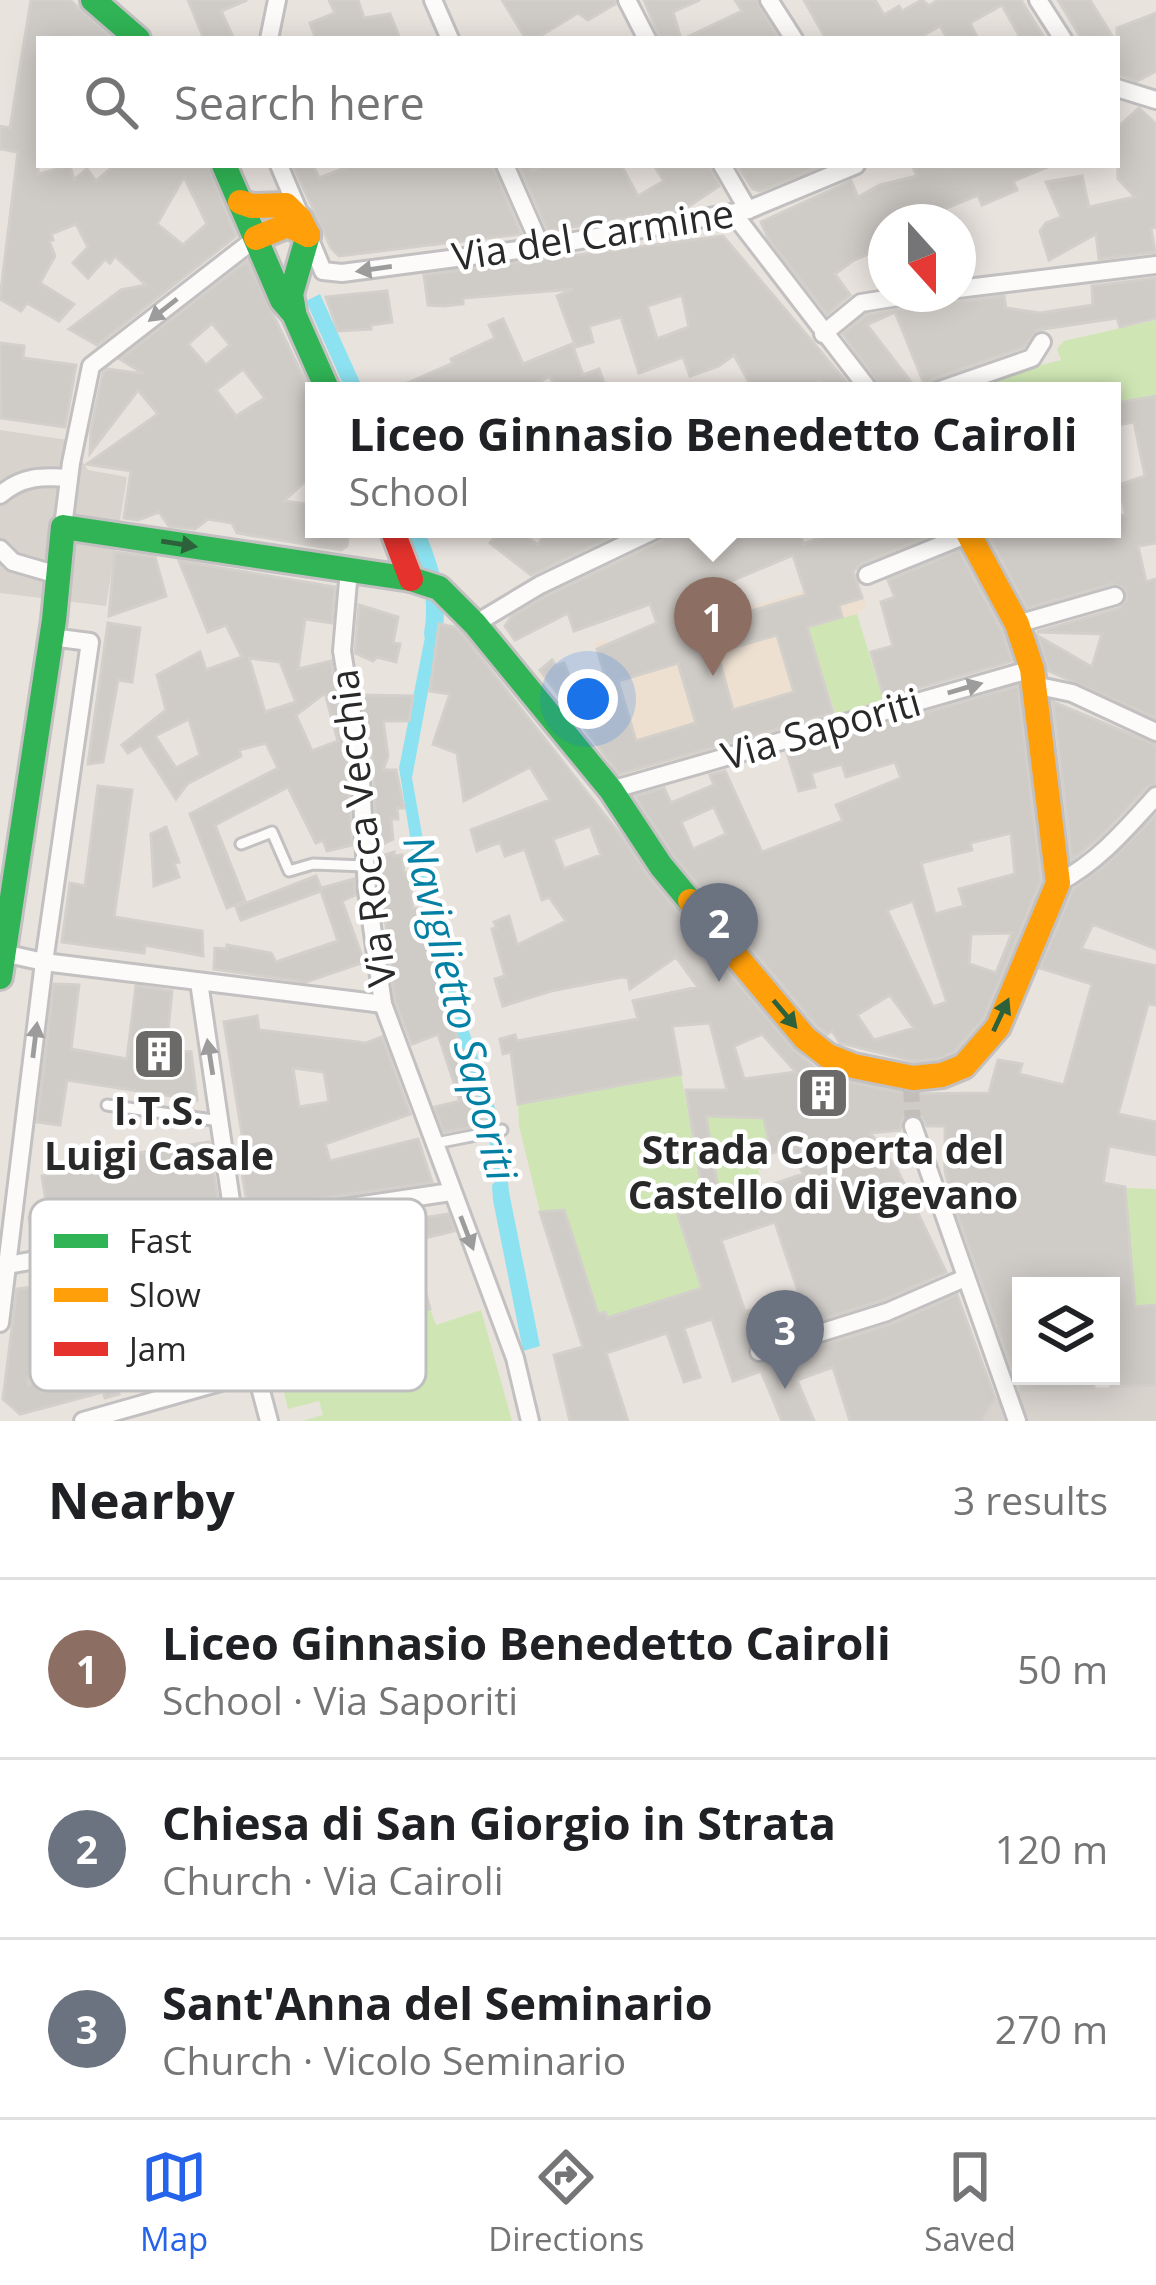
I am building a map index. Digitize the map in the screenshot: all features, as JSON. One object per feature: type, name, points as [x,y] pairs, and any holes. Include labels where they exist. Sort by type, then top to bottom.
[{"type":"street","points":[[92,0],[134,36]]},
{"type":"street","points":[[270,36],[277,0]]},
{"type":"street","points":[[433,0],[449,36]]},
{"type":"street","points":[[627,0],[645,36]]},
{"type":"street","points":[[769,0],[792,36]]},
{"type":"street","points":[[1038,0],[1061,36]]},
{"type":"street","points":[[1120,89],[1156,100]]},
{"type":"street","points":[[225,168],[256,238],[283,274],[294,314],[324,382]]},
{"type":"street","points":[[280,168],[308,235]]},
{"type":"street","points":[[506,168],[541,247]]},
{"type":"street","points":[[723,168],[741,212],[823,334],[863,382]]},
{"type":"street","name":"Via del Carmine","points":[[308,235],[323,271],[342,273],[541,247],[741,212],[849,168]]},
{"type":"street","points":[[241,202],[259,208],[281,202],[298,210]]},
{"type":"street","points":[[308,235],[285,224],[256,238],[91,366],[69,478],[1,965],[44,962],[383,1004]]},
{"type":"street","points":[[283,274],[308,235]]},
{"type":"street","points":[[976,287],[1156,266]]},
{"type":"street","points":[[823,334],[868,301]]},
{"type":"street","points":[[963,382],[1032,358],[1042,342]]},
{"type":"street","points":[[0,495],[34,476],[69,478]]},
{"type":"street","points":[[63,527],[426,584]]},
{"type":"street","points":[[376,574],[383,538]]},
{"type":"street","points":[[398,538],[426,584],[475,624],[610,790],[661,866],[806,1038],[828,1056],[912,1082],[964,1066],[998,1027],[1058,883],[1033,677],[1017,624],[971,538]]},
{"type":"street","points":[[475,624],[540,585],[638,538]]},
{"type":"street","points":[[867,574],[951,538]]},
{"type":"street","points":[[0,549],[51,613],[90,642],[44,962],[0,1323]]},
{"type":"street","name":"Via Rocca Vecchia","points":[[349,570],[342,651],[360,762],[365,866],[383,1004],[515,1358],[530,1421]]},
{"type":"street","points":[[1017,624],[1115,596]]},
{"type":"street","points":[[1033,677],[1156,732]]},
{"type":"street","name":"Via Saporiti","points":[[610,790],[1033,677]]},
{"type":"street","points":[[1058,883],[1079,872],[1122,834],[1156,796]]},
{"type":"street","points":[[199,982],[231,1199]]},
{"type":"street","points":[[913,1126],[1016,1421]]},
{"type":"street","points":[[404,1199],[451,1192]]},
{"type":"street","points":[[759,1352],[887,1312],[965,1278]]},
{"type":"street","points":[[83,1421],[189,1391]]},
{"type":"street","points":[[261,1391],[269,1421]]},
{"type":"lane","points":[[242,844],[272,832],[289,871],[313,864],[365,866]]},
{"type":"lane","points":[[107,1105],[220,1121]]},
{"type":"lane","points":[[436,1143],[502,1130]]},
{"type":"shaded area","points":[[0,430],[68,440],[88,470],[127,477],[106,606],[0,593]]},
{"type":"shaded area","points":[[856,575],[867,606],[857,614],[808,629],[836,716],[620,777],[537,672],[552,658],[557,665],[564,662],[576,689],[604,680],[594,643],[607,640],[611,649]]},
{"type":"shaded area","points":[[1156,1385],[1156,1421],[981,1421],[989,1404],[1004,1392]]},
{"type":"green space","points":[[1156,320],[1156,396],[1121,402],[1121,382],[990,382],[989,378],[1061,360],[1057,349],[1064,341]]},
{"type":"green space","points":[[857,614],[883,699],[836,716],[808,628]]},
{"type":"green space","points":[[681,1074],[701,1183],[706,1116],[764,1118],[770,1165],[758,1169],[763,1189],[678,1215],[702,1288],[607,1318],[605,1312],[598,1314],[564,1211],[540,1212],[518,1104]]},
{"type":"green space","points":[[1125,1188],[1156,1189],[1156,1305],[1135,1307]]},
{"type":"green space","points":[[430,1309],[436,1325],[481,1310],[512,1421],[302,1421],[323,1415],[319,1401],[288,1409],[284,1391],[426,1391],[426,1310]]},
{"type":"water","points":[[320,294],[360,382],[342,382],[306,301]]},
{"type":"water","points":[[431,607],[443,611],[412,778],[444,957],[501,1126],[487,1129],[428,948],[399,768]]},
{"type":"water","points":[[503,1134],[509,1192],[540,1346],[523,1351],[493,1200],[489,1138]]},
{"type":"building","points":[[31,0],[70,0],[110,36],[36,36],[38,174],[71,168],[74,180],[87,169],[96,181],[111,168],[209,168],[236,236],[97,345],[69,329],[121,290],[146,285],[115,256],[110,263],[105,259],[88,278],[73,263],[88,247],[76,224],[51,234],[55,256],[40,283],[74,304],[59,321],[27,303],[21,311],[0,299],[18,152],[0,149],[0,126],[10,128]],"holes":[[[184,177],[207,224],[183,245],[157,224]]]},
{"type":"building","points":[[188,0],[247,0],[221,11],[233,36],[203,36]]},
{"type":"building","points":[[329,0],[358,0],[364,18],[390,14],[399,36],[315,36],[310,23],[335,13]]},
{"type":"building","points":[[502,0],[614,0],[615,4],[588,20],[578,13],[540,36],[524,36]]},
{"type":"building","points":[[644,0],[700,0],[673,12],[680,36],[659,36]]},
{"type":"building","points":[[735,0],[756,0],[777,36],[689,36],[742,11]]},
{"type":"building","points":[[804,0],[875,0],[884,15],[922,0],[929,6],[938,0],[1021,0],[1043,36],[1019,36],[1002,5],[970,23],[976,36],[946,36],[940,26],[922,36],[824,36]]},
{"type":"building","points":[[1058,0],[1090,0],[1112,36],[1080,36]]},
{"type":"building","points":[[1156,13],[1156,71],[1137,81],[1120,75],[1117,28]]},
{"type":"building","points":[[1139,108],[1156,124],[1156,227],[1151,228],[1155,252],[1099,259],[1096,234],[1049,260],[1040,231],[1061,217],[1046,182],[1082,176],[1089,207],[1135,197],[1118,179],[1120,125]]},
{"type":"building","points":[[294,168],[314,168],[319,178],[345,168],[493,168],[521,234],[339,256]]},
{"type":"building","points":[[520,168],[623,168],[638,196],[664,181],[656,168],[710,168],[719,186],[686,208],[548,231]]},
{"type":"building","points":[[739,168],[816,168],[760,191],[753,189]]},
{"type":"building","points":[[913,168],[1045,168],[1013,181],[1017,190],[982,205],[978,195],[956,204],[868,204],[868,254],[835,274],[850,295],[827,314],[768,238],[761,222],[851,181],[858,197],[880,185],[917,176]]},
{"type":"building","points":[[723,236],[846,382],[749,382],[734,355],[690,376],[683,357],[639,373],[621,317],[589,326],[593,342],[576,347],[557,296],[574,289],[428,305],[424,275]],"holes":[[[682,295],[689,327],[657,339],[647,306]]]},
{"type":"building","points":[[247,261],[306,382],[305,481],[284,501],[305,504],[305,538],[348,538],[347,546],[341,550],[237,533],[232,523],[208,519],[195,529],[169,526],[159,512],[138,520],[124,518],[131,471],[87,464],[158,414],[138,390],[90,453],[91,430],[103,373],[108,369],[144,374],[120,359]],"holes":[[[212,323],[230,345],[206,365],[188,344]],[[243,369],[265,398],[236,416],[216,390]]]},
{"type":"building","points":[[1156,278],[1156,318],[1120,327],[1117,318],[1037,330],[1024,347],[930,382],[923,382],[895,312],[976,312],[976,300],[1004,296],[1006,308],[1040,313],[1093,305],[1092,286]]},
{"type":"building","points":[[387,291],[392,322],[338,331],[326,297]]},
{"type":"building","points":[[895,312],[867,325],[911,382],[877,382],[843,334],[866,315]]},
{"type":"building","points":[[503,319],[523,364],[572,344],[583,375],[599,369],[604,382],[553,382],[549,376],[540,382],[410,382],[495,338],[489,325]]},
{"type":"building","points":[[0,343],[24,346],[23,358],[76,365],[65,427],[1,418]]},
{"type":"building","points":[[1156,396],[1156,543],[1138,546],[1146,582],[1156,579],[1156,718],[1049,671],[1038,636],[1092,667],[1102,634],[1037,632],[1120,608],[1127,600],[1125,588],[1112,584],[1027,608],[990,538],[1121,538],[1121,516],[1126,515],[1121,484],[1145,476],[1134,422],[1121,424],[1121,402]]},
{"type":"building","points":[[494,538],[528,538],[538,545],[542,538],[608,538],[531,575],[490,543]]},
{"type":"building","points":[[664,538],[801,538],[803,544],[820,538],[924,538],[861,564],[853,571],[862,598],[839,605],[842,617],[807,627],[833,713],[619,774],[540,670],[552,660],[556,666],[564,663],[575,691],[607,682],[597,649],[657,623],[650,604],[574,631],[568,613],[515,640],[505,626],[511,617]],"holes":[[[793,555],[806,595],[703,625],[691,598]],[[777,635],[794,692],[733,710],[717,652]],[[678,663],[696,723],[636,741],[618,681]]]},
{"type":"building","points":[[959,551],[1002,631],[1012,661],[884,698],[871,652],[893,646],[881,602],[895,597],[888,580]]},
{"type":"building","points":[[115,552],[155,557],[166,596],[109,616]]},
{"type":"building","points":[[179,561],[335,587],[332,623],[305,619],[298,669],[331,661],[347,763],[352,845],[327,851],[323,840],[316,843],[288,787],[215,825],[245,901],[227,908],[190,814],[278,768],[266,743],[239,750],[241,756],[187,784],[176,799],[141,745],[128,753],[122,745],[166,710],[157,675],[200,652],[206,670],[242,657],[226,625],[208,632]],"holes":[[[249,658],[280,662],[296,702],[265,712]],[[325,693],[338,741],[312,751],[296,715]],[[189,719],[200,755],[176,768],[155,736]]]},
{"type":"building","points":[[359,605],[398,617],[393,643],[400,644],[396,662],[377,657],[373,661],[355,653]]},
{"type":"building","points":[[108,623],[140,628],[132,682],[118,680],[103,762],[88,764]]},
{"type":"building","points":[[439,624],[463,635],[648,876],[793,1049],[817,1070],[910,1094],[989,1093],[998,1060],[1022,1064],[1019,1074],[1064,1085],[1092,984],[1040,968],[1073,889],[1107,864],[1156,815],[1156,949],[1093,924],[1081,949],[1156,966],[1156,1005],[1148,1004],[1118,1114],[1156,1122],[1156,1155],[1109,1146],[1103,1183],[1125,1187],[1135,1307],[1156,1305],[1156,1385],[1111,1387],[1120,1385],[1120,1277],[1012,1277],[1012,1368],[951,1196],[945,1171],[945,1126],[927,1126],[914,1113],[903,1119],[900,1130],[870,1133],[897,1169],[946,1272],[883,1300],[755,1340],[747,1355],[751,1362],[763,1364],[891,1324],[957,1295],[995,1398],[981,1421],[850,1421],[833,1367],[797,1380],[814,1421],[782,1421],[761,1371],[733,1381],[712,1319],[684,1328],[700,1377],[684,1382],[667,1333],[606,1353],[628,1421],[570,1421],[554,1355],[583,1347],[540,1212],[564,1210],[598,1314],[605,1312],[607,1318],[702,1288],[678,1215],[705,1207],[686,1090],[727,1090],[710,1023],[672,1026],[681,1074],[518,1104],[511,1052],[503,1054],[500,1039],[515,1035],[517,1041],[638,1019],[633,1001],[698,987],[676,957],[630,989],[628,978],[622,977],[503,1006],[495,979],[505,976],[494,922],[509,916],[517,945],[566,921],[549,897],[542,900],[525,849],[505,856],[500,842],[477,851],[471,830],[550,800],[530,767],[464,801],[457,753],[433,744],[450,694],[430,691]],"holes":[[[590,826],[601,855],[564,869],[553,839]],[[762,1034],[796,1072],[744,1079],[734,1046]],[[706,1116],[764,1118],[771,1153],[793,1149],[803,1174],[720,1202]],[[775,1222],[799,1294],[745,1312],[721,1240]]]},
{"type":"building","points":[[1018,686],[1041,881],[984,1018],[954,1052],[914,1061],[840,1043],[832,1031],[827,1034],[817,1026],[674,856],[635,796],[664,788],[671,803],[714,785],[710,775],[725,771],[762,852],[843,821],[836,805],[901,778],[895,762],[846,777],[842,764],[811,773],[815,787],[799,791],[787,753]],"holes":[[[714,807],[726,834],[693,849],[681,822]],[[1011,833],[1015,874],[959,889],[964,906],[935,914],[921,863],[972,850],[970,843]],[[913,901],[947,1002],[933,1007],[887,910]],[[1012,933],[996,973],[969,964],[971,934]],[[890,995],[914,1028],[874,1040],[857,1015]]]},
{"type":"building","points":[[362,695],[413,696],[409,721],[383,721],[388,756],[383,770],[396,770],[404,808],[397,808],[398,819],[391,819],[393,839],[377,847],[373,761]]},
{"type":"building","points":[[1053,702],[1156,745],[1156,784],[1147,787],[1072,860]]},
{"type":"building","points":[[98,786],[132,790],[114,917],[202,931],[203,956],[145,945],[144,953],[62,942],[70,883],[85,886]]},
{"type":"building","points":[[166,827],[179,862],[174,863],[179,877],[154,886],[151,834]]},
{"type":"building","points":[[394,852],[394,856],[402,855],[404,873],[409,872],[413,909],[421,908],[428,948],[486,1124],[444,1132],[435,1107],[460,1101],[438,1034],[412,1044],[395,1001],[378,857]]},
{"type":"building","points":[[316,876],[321,888],[354,879],[355,895],[342,901],[364,962],[306,982],[214,969],[215,948],[227,949],[227,945],[271,953],[276,962],[338,941],[321,891],[241,920],[236,907]]},
{"type":"building","name":"I.T.S. Luigi Casale","points":[[54,984],[79,985],[71,1049],[127,1059],[136,986],[172,991],[166,1050],[191,1052],[197,1100],[67,1080],[60,1125],[37,1122]]},
{"type":"building","points":[[257,1016],[259,1030],[366,1043],[382,1037],[410,1114],[325,1144],[330,1161],[418,1139],[432,1182],[316,1199],[246,1199],[241,1166],[247,1165],[224,1022]],"holes":[[[293,1068],[324,1072],[329,1102],[299,1107]]]},
{"type":"building","points":[[209,1142],[218,1199],[46,1199],[42,1176],[101,1166],[100,1159]]},
{"type":"building","points":[[448,1214],[454,1231],[426,1238],[426,1218]]},
{"type":"building","points":[[30,1287],[30,1391],[118,1391],[119,1394],[105,1398],[103,1392],[20,1414],[3,1399],[17,1289]]},
{"type":"building","points":[[1018,1385],[1094,1385],[1094,1388],[1020,1391]]},
{"type":"waterway","name":"Naviglietto Saporiti","points":[[417,538],[432,580],[433,634]]},
{"type":"tunnel","points":[[911,1086],[913,1126]]},
{"type":"traffic: fast","points":[[93,0],[135,36]]},
{"type":"traffic: fast","points":[[225,168],[282,300],[294,314],[324,382]]},
{"type":"traffic: fast","points":[[294,312],[291,294],[308,235]]},
{"type":"traffic: fast","points":[[0,977],[54,620],[63,527],[411,579],[439,588],[475,624],[611,790],[690,901]]},
{"type":"traffic: slow","points":[[240,202],[286,205],[308,235]]},
{"type":"traffic: slow","points":[[256,238],[288,225],[308,235]]},
{"type":"traffic: slow","points":[[690,901],[805,1038],[828,1056],[913,1078],[942,1075],[964,1066],[998,1027],[1058,883],[1032,669],[1017,624],[971,538]]},
{"type":"traffic: jam","points":[[395,538],[411,579]]},
{"type":"place","name":"Liceo Ginnasio Benedetto Cairoli","points":[[713,676]]},
{"type":"place","name":"Chiesa di San Giorgio in Strata","points":[[719,982]]},
{"type":"place","name":"I.T.S. Luigi Casale","points":[[159,1054]]},
{"type":"place","name":"Strada Coperta del Castello di Vigevano","points":[[823,1093]]},
{"type":"place","name":"Sant'Anna del Seminario","points":[[785,1389]]}]
